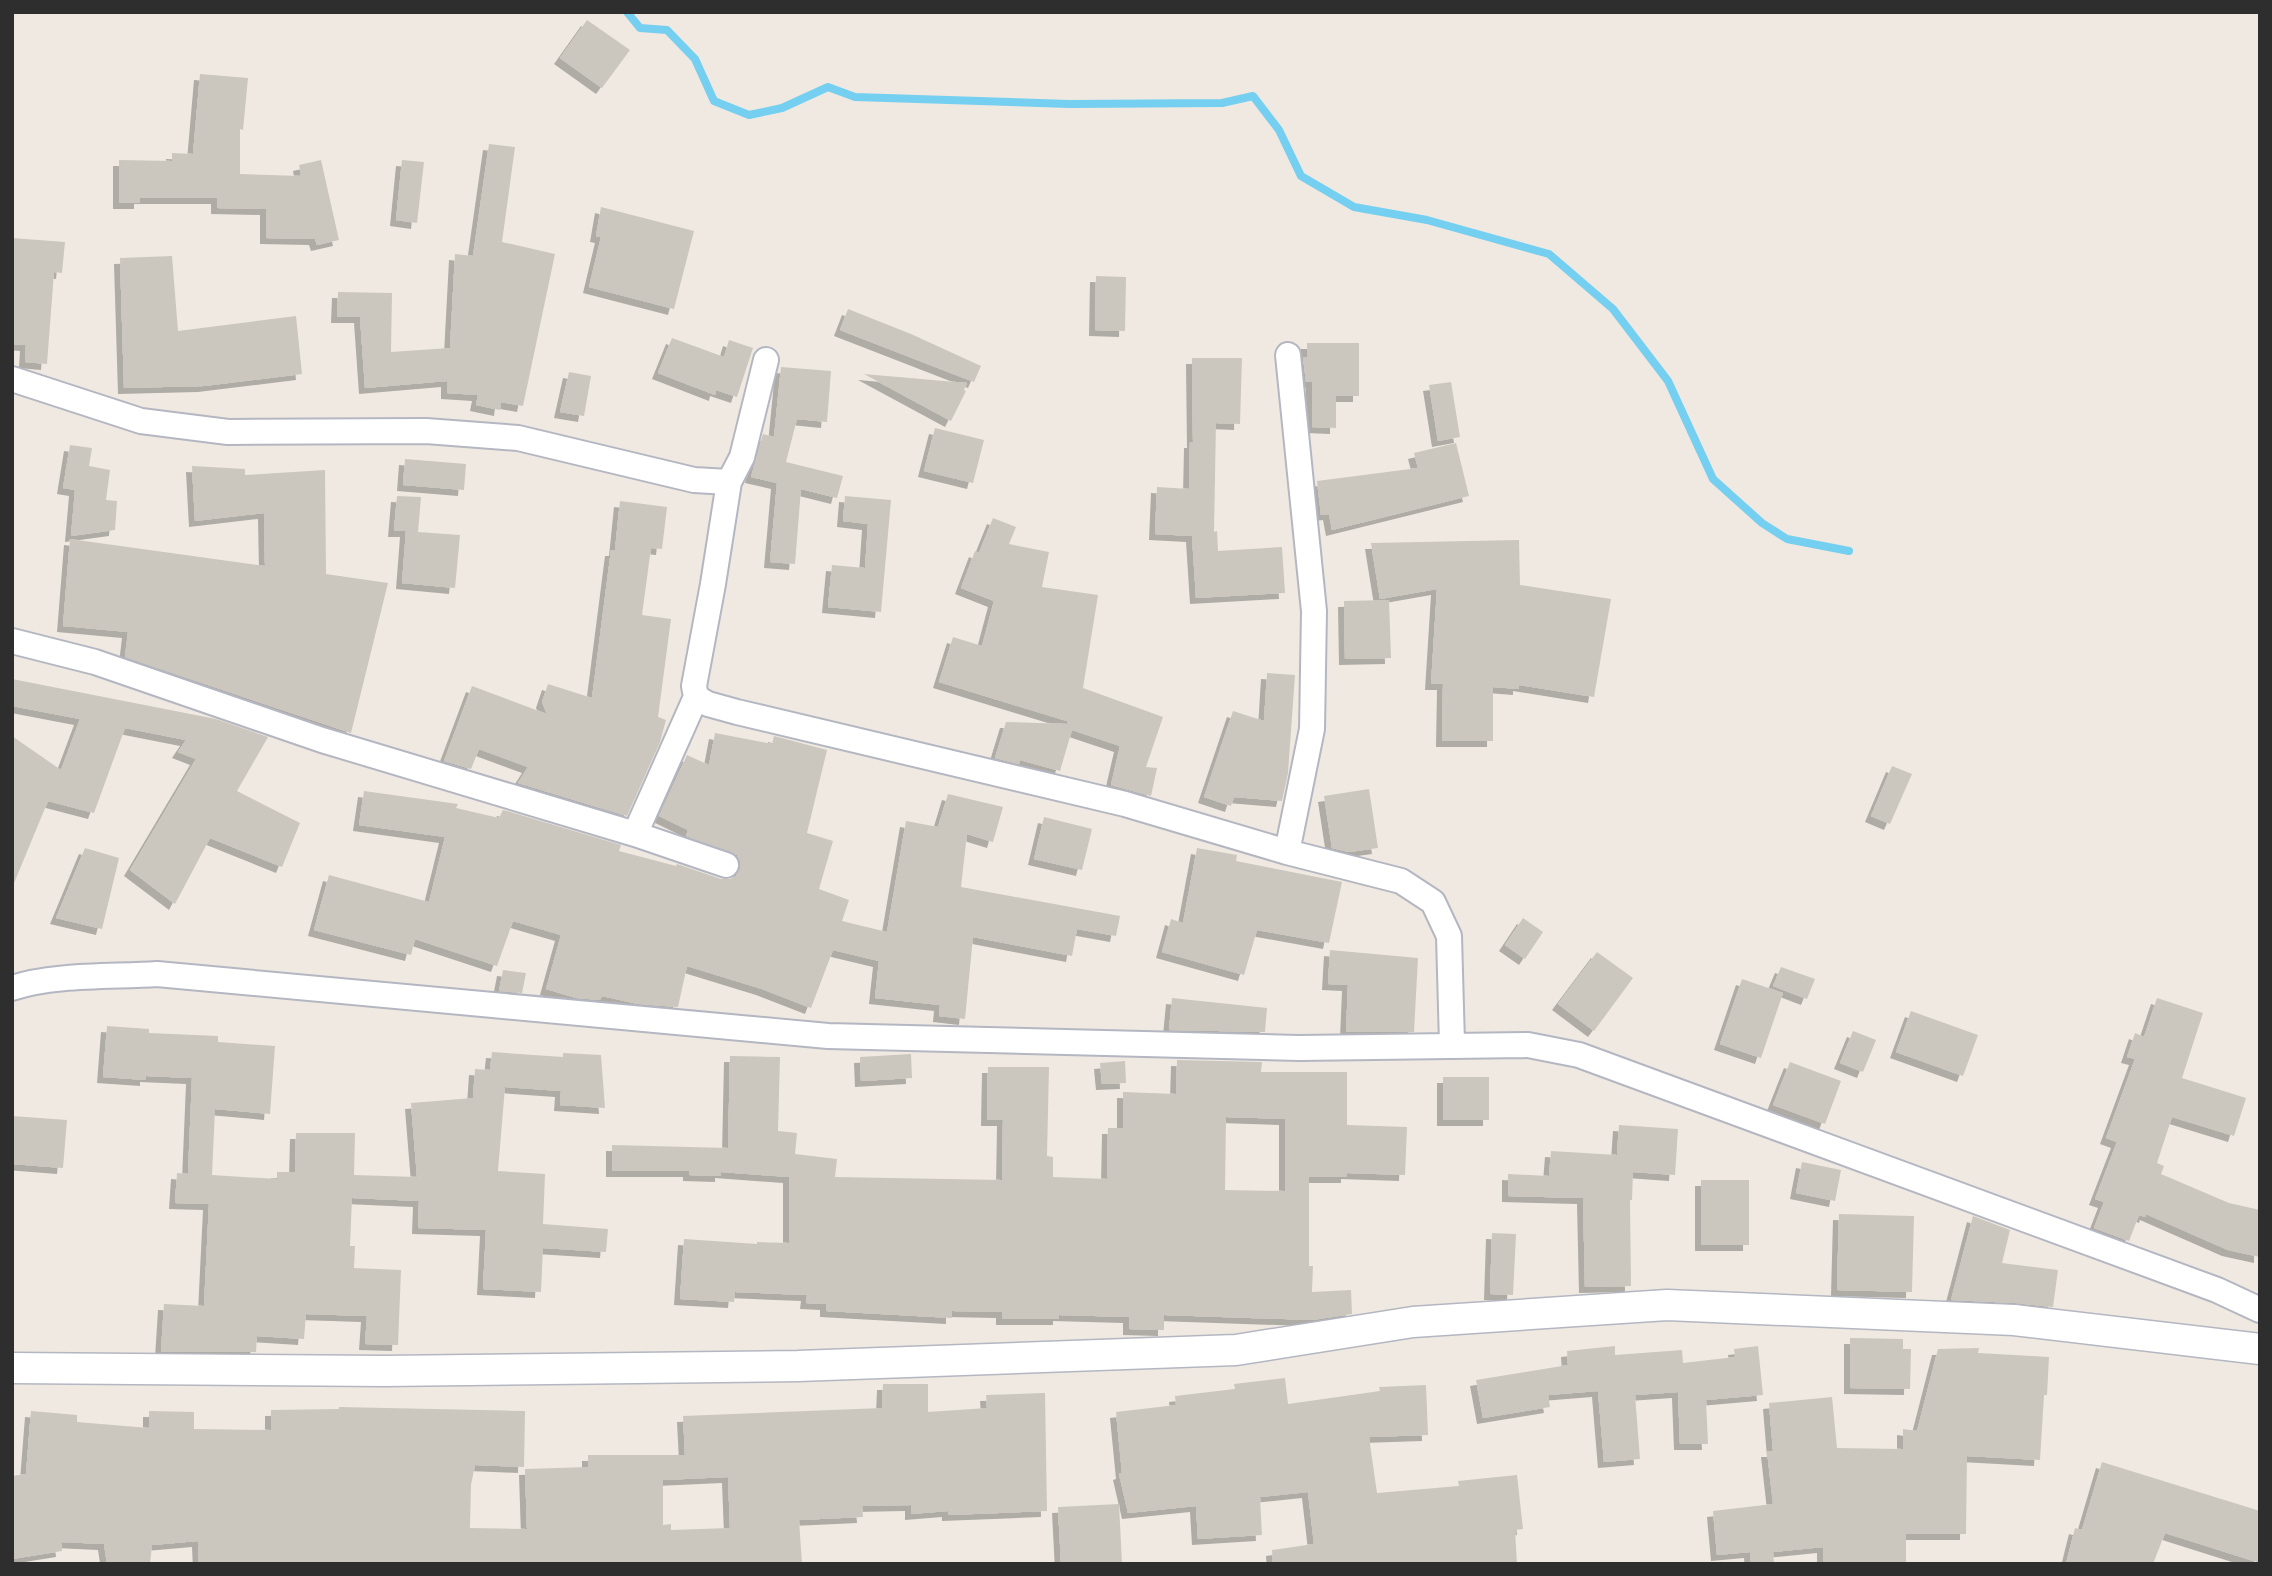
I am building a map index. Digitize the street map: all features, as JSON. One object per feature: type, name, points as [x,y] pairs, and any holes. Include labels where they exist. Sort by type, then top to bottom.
[{"type":"street","points":[[1287,852],[1312,729],[1314,611],[1288,355]]},
{"type":"street","points":[[635,834],[696,697],[694,686],[729,482],[742,457],[766,360]]},
{"type":"street","points":[[12,379],[141,421],[228,432],[426,431],[518,438],[694,480],[729,482]]},
{"type":"street","points":[[12,641],[95,662],[321,740],[635,834],[726,865]]},
{"type":"street","points":[[696,697],[708,704],[737,712],[1125,804],[1287,852],[1401,881],[1433,902],[1449,936],[1452,1044]]},
{"type":"street","points":[[12,988],[53,981],[157,974],[828,1036],[1299,1048],[1528,1045],[1579,1055],[2217,1290],[2260,1310]]},
{"type":"street","points":[[12,1368],[384,1371],[798,1366],[1236,1350],[1413,1322],[1667,1306],[2014,1320],[2260,1349]]},
{"type":"building","points":[[587,20],[630,50],[602,88],[560,58]]},
{"type":"building","points":[[200,74],[248,78],[243,130],[240,129],[240,174],[301,176],[299,165],[321,160],[339,240],[317,245],[315,239],[266,238],[266,209],[217,208],[217,198],[140,198],[140,203],[119,203],[119,160],[172,161],[172,153],[193,154]]},
{"type":"building","points":[[489,144],[515,147],[502,242],[555,254],[523,406],[501,402],[500,410],[476,405],[478,395],[447,393],[447,381],[365,388],[360,317],[337,317],[338,292],[392,293],[391,352],[450,348],[455,254],[473,256]]},
{"type":"building","points":[[402,160],[424,162],[417,223],[396,220]]},
{"type":"building","points":[[601,207],[694,231],[674,309],[589,287],[601,237],[596,236]]},
{"type":"building","points":[[12,238],[65,242],[62,273],[54,272],[47,364],[25,362],[26,345],[12,344]]},
{"type":"building","points":[[172,256],[178,331],[296,316],[302,374],[204,386],[124,388],[120,258]]},
{"type":"building","points":[[1096,276],[1126,277],[1125,331],[1095,330]]},
{"type":"building","points":[[848,309],[981,366],[974,382],[840,330]]},
{"type":"building","points":[[672,338],[724,357],[729,340],[753,348],[737,397],[716,390],[715,395],[658,373]]},
{"type":"building","points":[[1307,343],[1359,343],[1359,396],[1336,396],[1336,428],[1312,427],[1312,382],[1306,382],[1303,357],[1307,358]]},
{"type":"building","points":[[1192,358],[1242,358],[1240,424],[1216,423],[1214,532],[1217,531],[1218,551],[1282,547],[1285,593],[1196,598],[1192,536],[1155,534],[1157,487],[1189,489],[1190,442],[1193,442]]},
{"type":"building","points":[[781,367],[831,371],[827,422],[797,419],[786,462],[843,476],[837,498],[801,489],[795,564],[770,562],[777,483],[751,477],[763,434],[774,437]]},
{"type":"building","points":[[569,372],[591,376],[584,416],[560,412]]},
{"type":"building","points":[[864,374],[967,383],[964,390],[966,391],[951,421]]},
{"type":"building","points":[[1451,382],[1460,437],[1438,441],[1429,385]]},
{"type":"building","points":[[935,428],[984,440],[973,483],[924,471]]},
{"type":"building","points":[[1456,443],[1469,496],[1332,530],[1329,514],[1321,515],[1317,481],[1418,468],[1414,453]]},
{"type":"building","points":[[70,445],[92,448],[89,466],[110,470],[106,500],[117,501],[115,530],[71,536],[75,490],[63,488]]},
{"type":"building","points":[[405,459],[466,464],[464,490],[403,485]]},
{"type":"building","points":[[192,466],[245,469],[245,475],[325,470],[326,574],[388,583],[351,733],[125,657],[128,632],[63,626],[70,539],[265,566],[264,513],[195,521]]},
{"type":"building","points":[[397,496],[421,497],[418,532],[460,535],[455,588],[402,583],[406,531],[394,531]]},
{"type":"building","points":[[845,496],[891,500],[881,612],[828,607],[832,565],[865,568],[868,524],[843,521]]},
{"type":"building","points":[[620,501],[667,507],[662,549],[651,548],[642,615],[671,619],[658,717],[666,720],[660,742],[627,816],[518,783],[528,767],[479,749],[471,769],[444,761],[472,686],[547,714],[542,702],[548,684],[592,698]]},
{"type":"building","points":[[993,518],[1016,527],[1009,544],[1049,552],[1042,587],[1098,595],[1083,688],[1163,717],[1146,767],[1157,768],[1151,796],[1111,785],[1120,746],[1072,730],[1060,771],[1020,760],[1019,764],[995,758],[1006,722],[1067,724],[1067,721],[939,682],[953,637],[982,646],[994,601],[961,588],[975,551],[979,553]]},
{"type":"building","points":[[1519,540],[1520,585],[1611,599],[1594,697],[1519,685],[1519,689],[1493,687],[1493,741],[1442,741],[1443,684],[1431,684],[1437,589],[1380,599],[1371,543]]},
{"type":"building","points":[[1389,600],[1391,658],[1345,659],[1344,601]]},
{"type":"building","points":[[1267,673],[1295,675],[1288,773],[1282,801],[1234,797],[1231,806],[1204,797],[1233,711],[1264,721]]},
{"type":"building","points":[[12,679],[216,719],[268,737],[237,791],[300,823],[282,867],[210,838],[175,904],[130,870],[196,759],[178,752],[186,740],[125,728],[94,813],[48,801],[12,888],[12,736],[61,770],[80,719],[12,706]]},
{"type":"building","points":[[715,733],[772,744],[774,736],[827,750],[807,833],[833,841],[819,889],[849,900],[842,921],[887,932],[906,821],[938,827],[948,794],[1003,807],[993,842],[967,834],[961,887],[1120,916],[1116,936],[1077,929],[1072,956],[973,937],[965,1019],[939,1016],[940,1005],[875,998],[879,961],[833,950],[811,1008],[762,989],[687,966],[678,1007],[638,1004],[602,996],[600,1000],[576,998],[546,989],[561,935],[513,921],[497,966],[415,939],[411,955],[314,930],[329,875],[429,902],[445,837],[359,825],[364,791],[458,804],[456,808],[499,818],[503,810],[621,845],[619,851],[676,866],[677,864],[721,879],[730,879],[736,876],[740,869],[737,855],[686,836],[688,830],[659,816],[687,755],[709,765]]},
{"type":"building","points":[[1892,766],[1912,774],[1890,824],[1871,816]]},
{"type":"building","points":[[1369,789],[1378,848],[1349,852],[1332,848],[1324,796]]},
{"type":"building","points":[[1044,817],[1092,829],[1082,870],[1034,859]]},
{"type":"building","points":[[85,848],[119,858],[102,929],[56,918]]},
{"type":"building","points":[[1197,848],[1237,855],[1236,861],[1342,882],[1329,943],[1257,930],[1244,975],[1162,952],[1171,919],[1183,923]]},
{"type":"building","points":[[1523,918],[1543,932],[1525,959],[1505,945]]},
{"type":"building","points":[[1330,950],[1418,958],[1414,1032],[1346,1032],[1348,985],[1328,984]]},
{"type":"building","points":[[1597,952],[1633,978],[1594,1031],[1558,1004]]},
{"type":"building","points":[[1781,967],[1815,979],[1807,999],[1773,986]]},
{"type":"building","points":[[503,970],[526,973],[522,993],[499,991]]},
{"type":"building","points":[[1742,979],[1783,993],[1761,1058],[1720,1044]]},
{"type":"building","points":[[1172,998],[1267,1008],[1265,1032],[1169,1030]]},
{"type":"building","points":[[2157,998],[2203,1013],[2182,1078],[2246,1098],[2234,1136],[2172,1117],[2157,1163],[2164,1166],[2161,1174],[2229,1203],[2260,1210],[2260,1257],[2228,1250],[2146,1214],[2145,1217],[2139,1215],[2129,1241],[2094,1228],[2104,1202],[2095,1199],[2117,1142],[2106,1138],[2135,1059],[2127,1057],[2135,1033],[2144,1037]]},
{"type":"building","points":[[1911,1011],[1978,1035],[1963,1076],[1896,1052]]},
{"type":"building","points":[[107,1026],[149,1029],[149,1033],[218,1036],[218,1042],[275,1046],[270,1114],[215,1109],[212,1175],[277,1179],[277,1172],[295,1172],[296,1133],[355,1133],[354,1175],[417,1177],[411,1103],[473,1098],[475,1069],[490,1070],[492,1052],[563,1057],[563,1053],[601,1055],[605,1108],[560,1105],[561,1091],[505,1087],[498,1171],[545,1174],[543,1224],[608,1229],[606,1252],[543,1248],[541,1292],[483,1289],[486,1230],[418,1228],[419,1201],[352,1198],[350,1246],[355,1246],[354,1268],[401,1270],[398,1345],[365,1344],[367,1316],[306,1314],[304,1339],[257,1336],[256,1352],[161,1352],[164,1304],[204,1306],[209,1204],[175,1203],[177,1173],[188,1174],[192,1078],[146,1076],[146,1080],[103,1077]]},
{"type":"building","points":[[1853,1031],[1876,1040],[1863,1072],[1840,1063]]},
{"type":"building","points":[[911,1054],[912,1078],[861,1081],[860,1057]]},
{"type":"building","points":[[730,1056],[780,1057],[778,1131],[797,1133],[795,1154],[837,1159],[835,1177],[1002,1180],[1003,1120],[987,1120],[988,1067],[1049,1067],[1047,1156],[1053,1157],[1053,1177],[1107,1179],[1108,1128],[1123,1128],[1123,1092],[1176,1094],[1177,1060],[1262,1062],[1261,1072],[1347,1072],[1347,1125],[1407,1127],[1405,1175],[1347,1173],[1347,1177],[1309,1177],[1309,1266],[1313,1266],[1312,1292],[1351,1290],[1352,1314],[1312,1320],[1164,1315],[1164,1330],[1129,1329],[1129,1317],[1059,1315],[1059,1319],[1002,1319],[1002,1312],[952,1311],[952,1318],[826,1311],[826,1304],[806,1303],[807,1295],[735,1292],[734,1302],[680,1299],[684,1239],[757,1244],[789,1243],[789,1177],[721,1172],[721,1176],[689,1175],[689,1171],[612,1171],[612,1145],[728,1148]],"holes":[[[1226,1117],[1285,1119],[1285,1191],[1225,1190]]]},
{"type":"building","points":[[1125,1061],[1126,1083],[1102,1084],[1100,1063]]},
{"type":"building","points":[[1790,1062],[1841,1081],[1825,1124],[1773,1105]]},
{"type":"building","points":[[1443,1077],[1489,1077],[1489,1120],[1443,1120]]},
{"type":"building","points":[[12,1116],[67,1120],[63,1168],[12,1164]]},
{"type":"building","points":[[1619,1125],[1678,1129],[1675,1175],[1633,1172],[1630,1200],[1631,1286],[1585,1287],[1583,1198],[1508,1196],[1508,1174],[1549,1176],[1551,1151],[1617,1155]]},
{"type":"building","points":[[1802,1162],[1841,1170],[1835,1201],[1796,1193]]},
{"type":"building","points":[[1701,1180],[1749,1180],[1749,1245],[1701,1245]]},
{"type":"building","points":[[1839,1214],[1914,1216],[1912,1292],[1837,1290]]},
{"type":"building","points":[[1973,1216],[2010,1230],[2002,1263],[2058,1270],[2053,1307],[1951,1300]]},
{"type":"building","points":[[1492,1233],[1516,1234],[1513,1295],[1490,1294]]},
{"type":"building","points":[[1850,1338],[1903,1339],[1903,1349],[1911,1349],[1910,1389],[1850,1388]]},
{"type":"building","points":[[1615,1346],[1615,1355],[1682,1350],[1683,1363],[1735,1357],[1734,1349],[1758,1346],[1763,1395],[1706,1400],[1708,1444],[1680,1444],[1678,1392],[1635,1395],[1640,1459],[1604,1462],[1598,1391],[1548,1395],[1550,1407],[1483,1418],[1476,1380],[1568,1365],[1567,1351]]},
{"type":"building","points":[[1979,1348],[1978,1353],[2049,1357],[2047,1395],[2044,1395],[2040,1460],[1967,1456],[1966,1534],[1906,1534],[1906,1564],[1823,1564],[1823,1547],[1773,1552],[1774,1564],[1751,1564],[1750,1552],[1717,1555],[1713,1511],[1773,1504],[1767,1451],[1773,1451],[1769,1403],[1832,1397],[1837,1448],[1903,1449],[1903,1429],[1917,1431],[1938,1349]]},
{"type":"building","points":[[1285,1378],[1288,1404],[1380,1391],[1379,1387],[1426,1385],[1428,1435],[1369,1437],[1377,1493],[1459,1486],[1458,1481],[1517,1475],[1523,1529],[1515,1530],[1517,1564],[1273,1564],[1272,1550],[1314,1544],[1308,1492],[1260,1497],[1262,1535],[1198,1539],[1196,1506],[1128,1513],[1119,1474],[1122,1473],[1116,1412],[1176,1405],[1175,1396],[1235,1389],[1234,1384]]},
{"type":"building","points":[[883,1384],[928,1384],[928,1412],[987,1408],[986,1395],[1045,1393],[1047,1511],[948,1515],[948,1511],[911,1514],[911,1505],[862,1506],[863,1517],[799,1520],[802,1564],[199,1564],[198,1541],[152,1545],[150,1564],[107,1564],[104,1544],[61,1542],[62,1551],[12,1559],[12,1476],[26,1474],[31,1411],[77,1415],[77,1422],[149,1428],[149,1411],[194,1412],[194,1429],[271,1430],[271,1410],[339,1407],[525,1411],[524,1467],[475,1465],[471,1485],[470,1528],[527,1529],[525,1469],[588,1467],[588,1455],[685,1455],[683,1416],[882,1408]],"holes":[[[728,1477],[730,1528],[671,1530],[671,1524],[663,1525],[663,1480]]]},
{"type":"building","points":[[2102,1462],[2260,1511],[2260,1563],[2165,1533],[2153,1564],[2066,1564],[2075,1528],[2082,1530]]},
{"type":"building","points":[[1119,1504],[1122,1564],[1061,1564],[1058,1507]]},
{"type":"waterway","points":[[627,12],[640,28],[667,30],[695,59],[714,101],[749,115],[782,108],[828,87],[855,97],[1069,104],[1222,103],[1253,96],[1279,130],[1301,176],[1354,207],[1427,220],[1549,254],[1613,309],[1668,381],[1713,479],[1762,523],[1787,539],[1849,551]]}]
